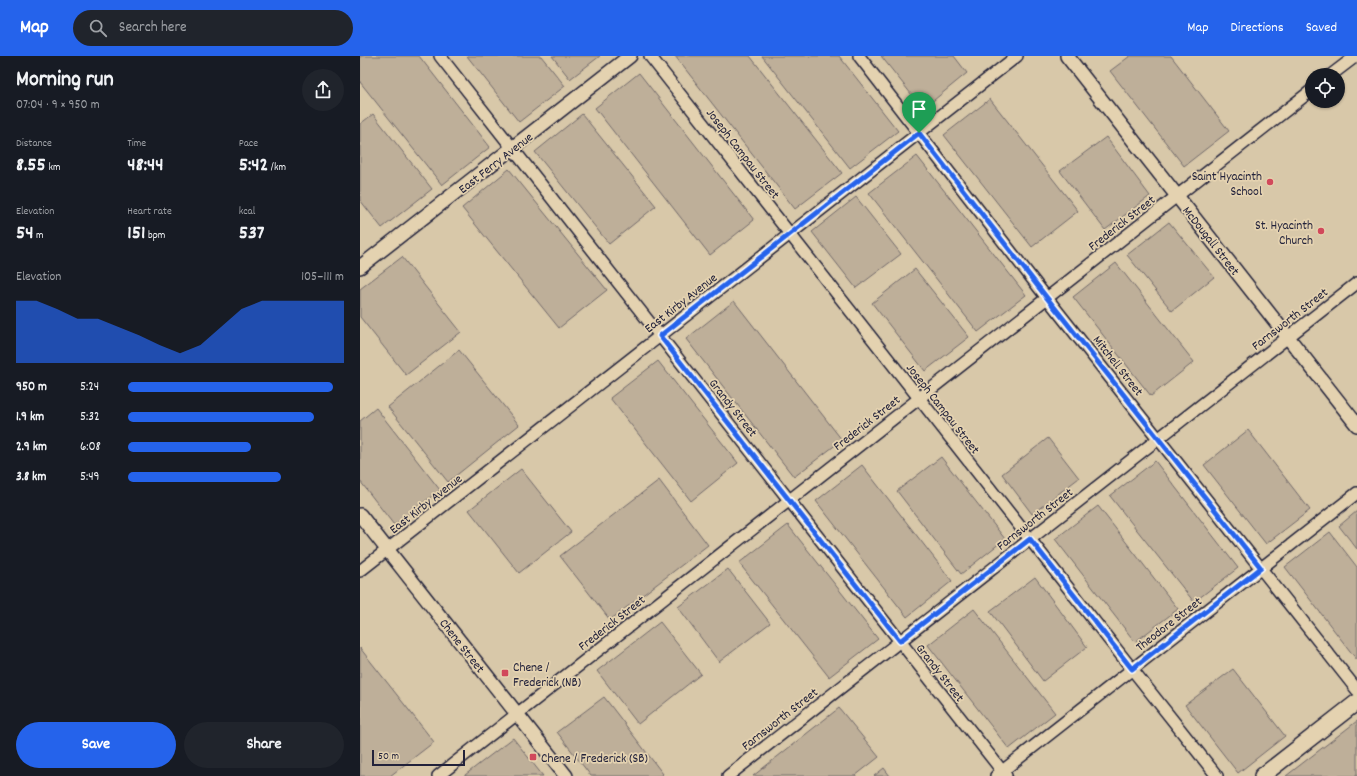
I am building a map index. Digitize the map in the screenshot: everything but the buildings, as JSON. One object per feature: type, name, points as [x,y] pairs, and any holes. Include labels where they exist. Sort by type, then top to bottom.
[{"type":"main road","points":[[1262,776],[1357,702]]},
{"type":"street","name":"Grandy Street","points":[[440,56],[900,641],[1001,774]]},
{"type":"street","name":"East Ferry Avenue","points":[[360,267],[630,56]]},
{"type":"street","name":"Joseph Campau Street","points":[[650,56],[1217,776]]},
{"type":"street","name":"Mitchell Street","points":[[859,56],[1047,298],[1357,690]]},
{"type":"street","name":"East Kirby Avenue","points":[[360,571],[1017,56]]},
{"type":"street","name":"McDougall Street","points":[[1067,56],[1357,425]]},
{"type":"street","points":[[1340,68],[1356,56]]},
{"type":"street","name":"Frederick Street","points":[[438,776],[1305,95]]},
{"type":"street","name":"Farnsworth Street","points":[[728,776],[1357,283]]},
{"type":"street","name":"Theodore Street","points":[[1001,774],[1132,669],[1357,493]]},
{"type":"street","name":"Chene Street","points":[[360,515],[566,776]]},
{"type":"shaded area","points":[[360,56],[419,56],[490,147],[442,185],[360,82]]},
{"type":"shaded area","points":[[467,56],[541,56],[565,86],[519,122]]},
{"type":"shaded area","points":[[552,56],[600,56],[570,79]]},
{"type":"shaded area","points":[[675,56],[750,56],[842,173],[795,209]]},
{"type":"shaded area","points":[[762,56],[839,56],[898,131],[850,168]]},
{"type":"shaded area","points":[[881,56],[954,56],[967,73],[923,109]]},
{"type":"shaded area","points":[[1130,56],[1171,56],[1229,131],[1184,166],[1110,71]]},
{"type":"shaded area","points":[[639,73],[754,220],[710,255],[595,108]]},
{"type":"shaded area","points":[[990,99],[1078,211],[1032,247],[944,135]]},
{"type":"shaded area","points":[[373,114],[432,189],[382,228],[360,200],[360,124]]},
{"type":"shaded area","points":[[582,114],[656,206],[609,244],[535,152]]},
{"type":"shaded area","points":[[1106,137],[1150,196],[1105,230],[1060,171]]},
{"type":"shaded area","points":[[917,156],[1026,295],[978,332],[869,193]]},
{"type":"shaded area","points":[[509,169],[607,290],[559,328],[462,208]]},
{"type":"shaded area","points":[[856,197],[901,254],[856,288],[812,232]]},
{"type":"shaded area","points":[[1169,222],[1214,277],[1172,311],[1127,255]]},
{"type":"shaded area","points":[[402,257],[461,332],[406,375],[360,317],[360,289]]},
{"type":"shaded area","points":[[1116,263],[1194,362],[1151,396],[1073,297]]},
{"type":"shaded area","points":[[915,269],[969,337],[925,371],[872,303]]},
{"type":"shaded area","points":[[734,301],[842,440],[794,477],[686,339]]},
{"type":"shaded area","points":[[459,350],[519,425],[448,482],[388,407]]},
{"type":"shaded area","points":[[658,361],[738,463],[691,501],[610,398]]},
{"type":"shaded area","points":[[376,408],[440,490],[394,525],[360,481],[360,421]]},
{"type":"shaded area","points":[[1248,430],[1310,510],[1266,544],[1204,465]]},
{"type":"shaded area","points":[[1048,438],[1079,478],[1032,514],[1002,474]]},
{"type":"shaded area","points":[[941,457],[1005,539],[961,574],[897,491]]},
{"type":"shaded area","points":[[1155,461],[1238,568],[1194,602],[1110,496]]},
{"type":"shaded area","points":[[862,465],[952,581],[907,617],[816,501]]},
{"type":"shaded area","points":[[521,469],[571,532],[519,573],[469,510]]},
{"type":"shaded area","points":[[659,480],[708,545],[610,620],[560,556]]},
{"type":"shaded area","points":[[1098,506],[1178,609],[1135,642],[1055,539]]},
{"type":"shaded area","points":[[1357,511],[1357,549],[1339,526]]},
{"type":"shaded area","points":[[788,525],[878,639],[829,677],[739,563]]},
{"type":"shaded area","points":[[1330,532],[1357,567],[1357,660],[1285,567]]},
{"type":"shaded area","points":[[728,569],[770,623],[719,662],[678,607]]},
{"type":"shaded area","points":[[1035,577],[1087,647],[1043,681],[990,611]]},
{"type":"shaded area","points":[[974,609],[1055,713],[1009,749],[928,645]]},
{"type":"shaded area","points":[[660,622],[701,674],[638,724],[597,671]]},
{"type":"shaded area","points":[[360,648],[434,742],[390,776],[360,776]]},
{"type":"shaded area","points":[[1233,669],[1285,736],[1238,773],[1185,705]]},
{"type":"shaded area","points":[[604,697],[663,774],[661,776],[591,776],[557,732]]},
{"type":"shaded area","points":[[839,708],[879,757],[855,776],[753,776]]},
{"type":"shaded area","points":[[1357,721],[1357,776],[1286,776]]},
{"type":"shaded area","points":[[513,738],[543,776],[465,776],[465,775]]},
{"type":"shaded area","points":[[884,768],[890,776],[874,776]]},
{"type":"place","name":"Saint Hyacinth School","points":[[1270,182]]},
{"type":"place","name":"St. Hyacinth Church","points":[[1321,231]]},
{"type":"place","name":"Chene / Frederick (NB)","points":[[505,673]]},
{"type":"place","name":"Chene / Frederick (SB)","points":[[533,757]]},
{"type":"route","points":[[919,133],[1047,298],[1261,568],[1132,669],[1030,539],[900,641],[660,336],[919,133]]}]
